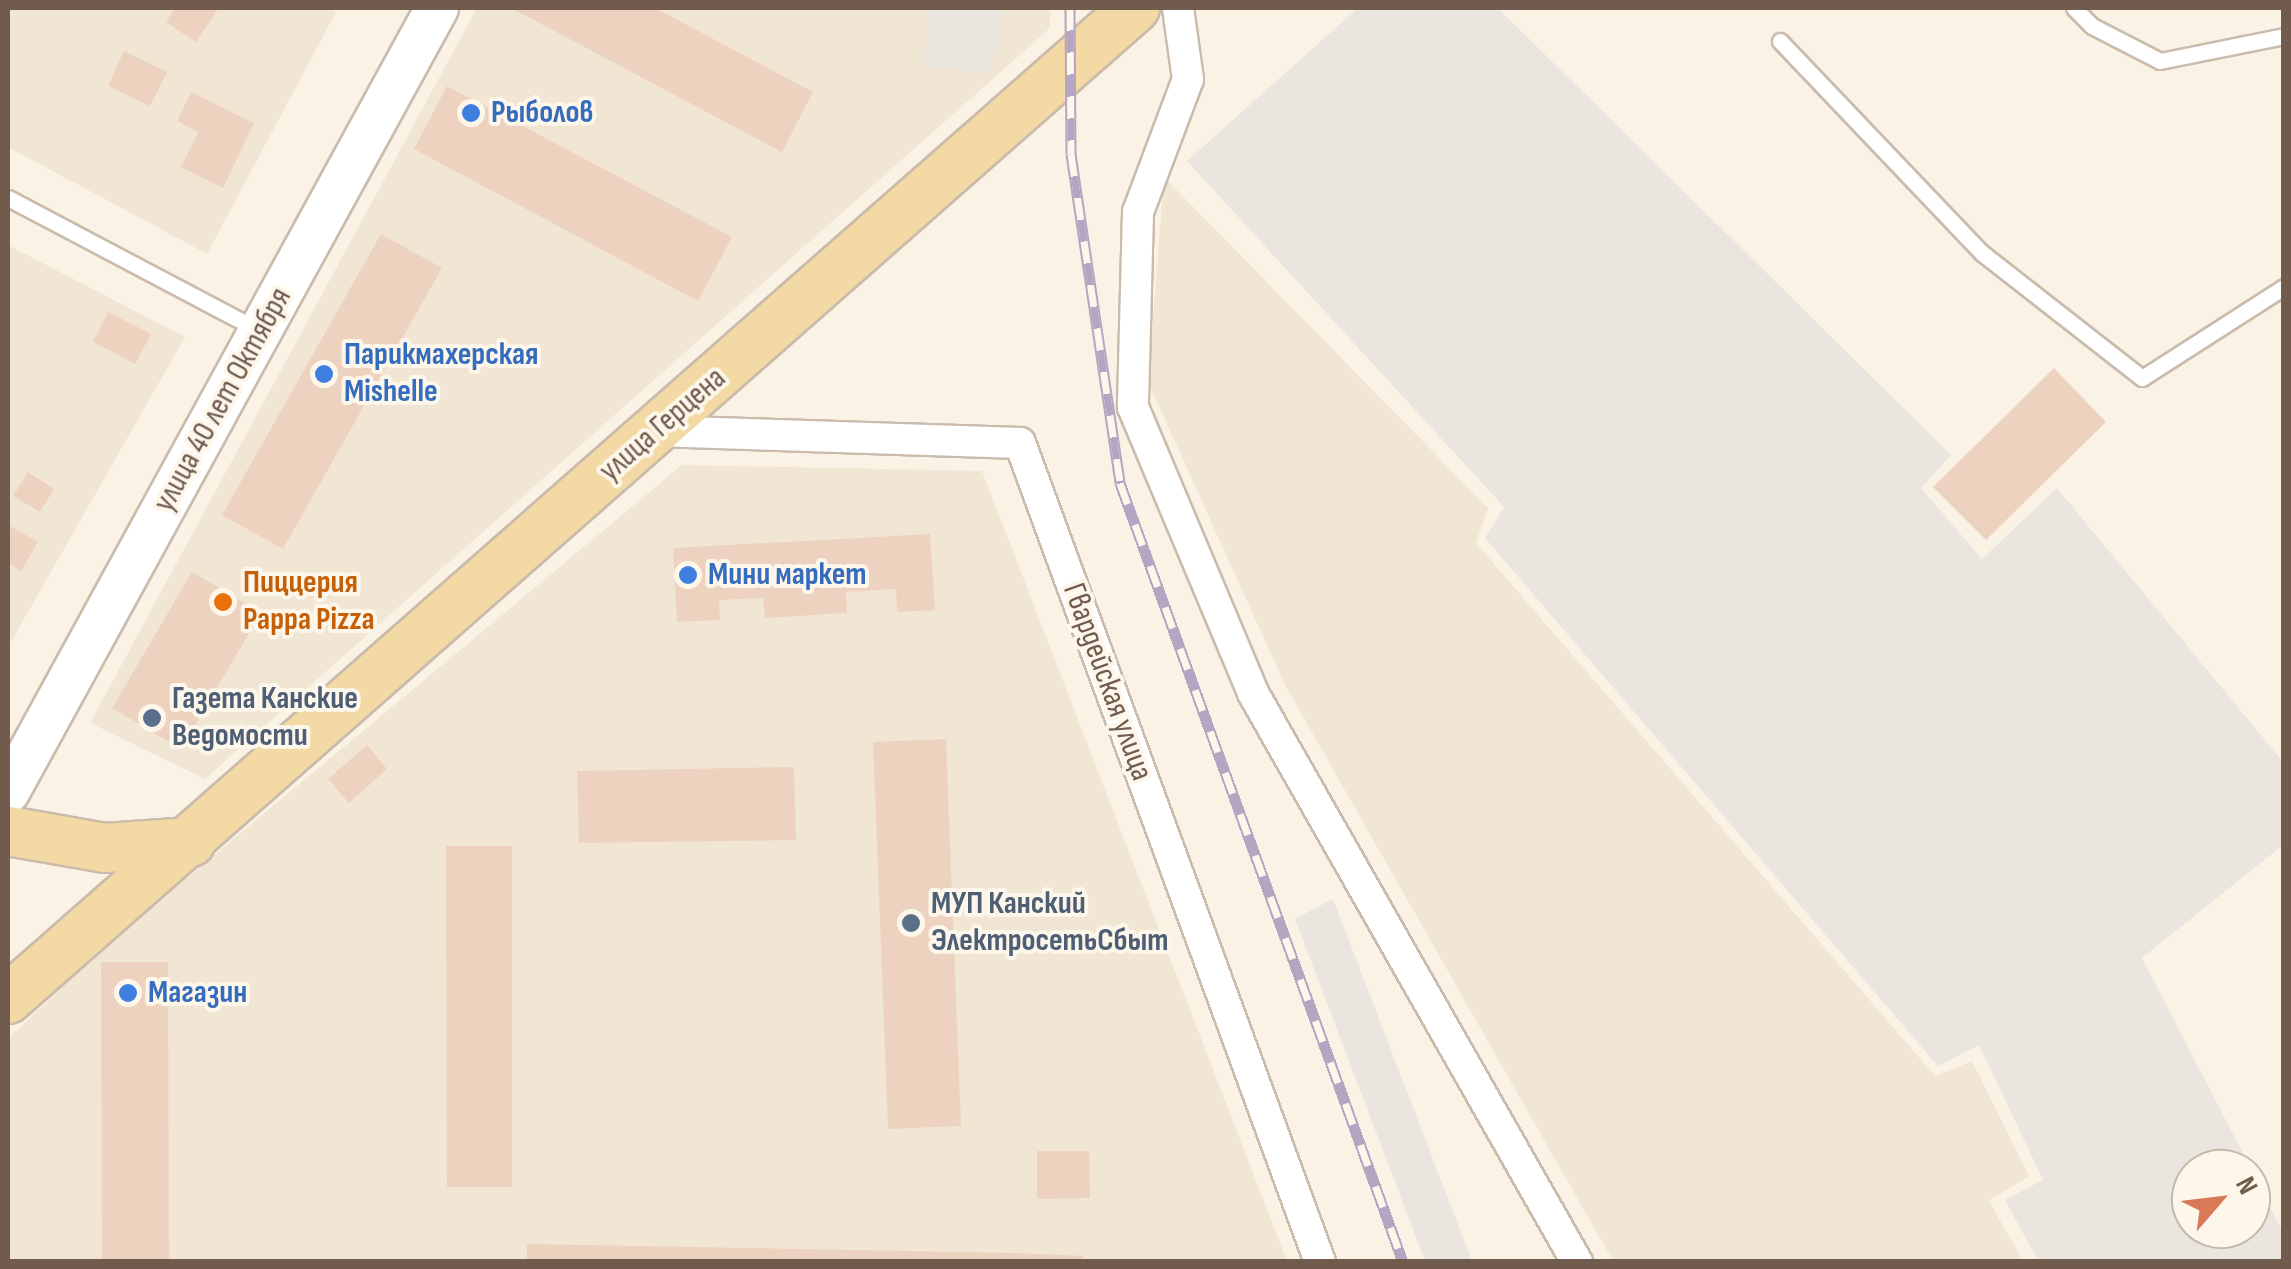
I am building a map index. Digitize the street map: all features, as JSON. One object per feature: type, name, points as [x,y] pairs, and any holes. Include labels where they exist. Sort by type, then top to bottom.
[{"type":"main road","name":"улица 40 лет Октября","points":[[8,792],[437,8]]},
{"type":"main road","name":"улица Герцена","points":[[8,999],[1135,8]]},
{"type":"main road","points":[[8,831],[105,848],[191,842]]},
{"type":"street","points":[[1178,8],[1188,79],[1138,212],[1133,407],[1253,693],[1577,1262]]},
{"type":"street","name":"Гвардейская улица","points":[[656,431],[1020,443],[1320,1262]]},
{"type":"lane","points":[[2074,8],[2092,26],[2160,61],[2284,36]]},
{"type":"lane","points":[[1780,41],[1982,253],[2142,378],[2284,287]]},
{"type":"lane","points":[[8,198],[262,332]]},
{"type":"shaded area","points":[[8,8],[327,8],[336,12],[207,254],[8,147]]},
{"type":"shaded area","points":[[477,8],[1050,8],[1050,28],[205,779],[90,723]]},
{"type":"shaded area","points":[[929,8],[1005,8],[990,74],[923,65]]},
{"type":"shaded area","points":[[1358,8],[1498,8],[1951,455],[1921,488],[1982,559],[2057,488],[2283,762],[2283,845],[2142,958],[2241,1149],[2171,1149],[2171,1249],[2271,1249],[2271,1209],[2283,1233],[2283,1261],[2038,1261],[2005,1200],[2043,1180],[1979,1045],[1938,1066],[1485,538],[1504,507],[1187,161]]},
{"type":"shaded area","points":[[1164,177],[1488,508],[1476,543],[1935,1076],[1972,1061],[2029,1176],[1989,1201],[2023,1261],[1613,1261],[1285,685],[1148,382]]},
{"type":"shaded area","points":[[8,245],[185,337],[8,647]]},
{"type":"shaded area","points":[[682,465],[982,471],[1287,1261],[8,1262],[8,1039],[105,946]]},
{"type":"shaded area","points":[[1333,899],[1472,1261],[1425,1261],[1295,919]]},
{"type":"building","points":[[175,8],[219,8],[196,42],[166,22]]},
{"type":"building","points":[[511,8],[655,8],[813,92],[782,152]]},
{"type":"building","points":[[124,51],[167,72],[150,106],[108,86]]},
{"type":"building","points":[[447,86],[732,237],[698,301],[414,149]]},
{"type":"building","points":[[191,92],[254,123],[223,188],[181,167],[198,132],[177,121]]},
{"type":"building","points":[[381,234],[442,268],[283,549],[222,515]]},
{"type":"building","points":[[108,312],[151,334],[135,364],[93,342]]},
{"type":"building","points":[[2054,368],[2106,422],[1986,540],[1933,487]]},
{"type":"building","points":[[28,472],[54,489],[40,512],[13,496]]},
{"type":"building","points":[[8,525],[38,542],[21,571],[8,563]]},
{"type":"building","points":[[930,534],[935,610],[897,612],[896,589],[846,592],[847,613],[765,618],[763,598],[719,600],[720,620],[677,622],[673,548]]},
{"type":"building","points":[[192,572],[261,613],[181,749],[112,708]]},
{"type":"building","points":[[946,739],[961,1126],[888,1129],[873,742]]},
{"type":"building","points":[[367,745],[387,769],[349,803],[328,779]]},
{"type":"building","points":[[794,767],[796,840],[579,843],[577,771]]},
{"type":"building","points":[[446,846],[512,846],[512,1187],[447,1187]]},
{"type":"building","points":[[101,962],[168,962],[169,1262],[102,1262]]},
{"type":"building","points":[[1037,1151],[1089,1151],[1090,1198],[1037,1199]]},
{"type":"building","points":[[527,1244],[1016,1253],[1083,1256],[1083,1262],[527,1262]]},
{"type":"railway","points":[[1070,8],[1071,154],[1120,483],[1403,1262]]},
{"type":"place","name":"Рыболов","points":[[471,113]]},
{"type":"place","name":"Парикмахерская Mishelle","points":[[324,374]]},
{"type":"place","name":"Мини маркет","points":[[688,575]]},
{"type":"place","name":"Пиццерия Pappa Pizza","points":[[223,602]]},
{"type":"place","name":"Газета Канские Ведомости","points":[[152,718]]},
{"type":"place","name":"МУП Канский ЭлектросетьСбыт","points":[[911,923]]},
{"type":"place","name":"Магазин","points":[[128,993]]}]
